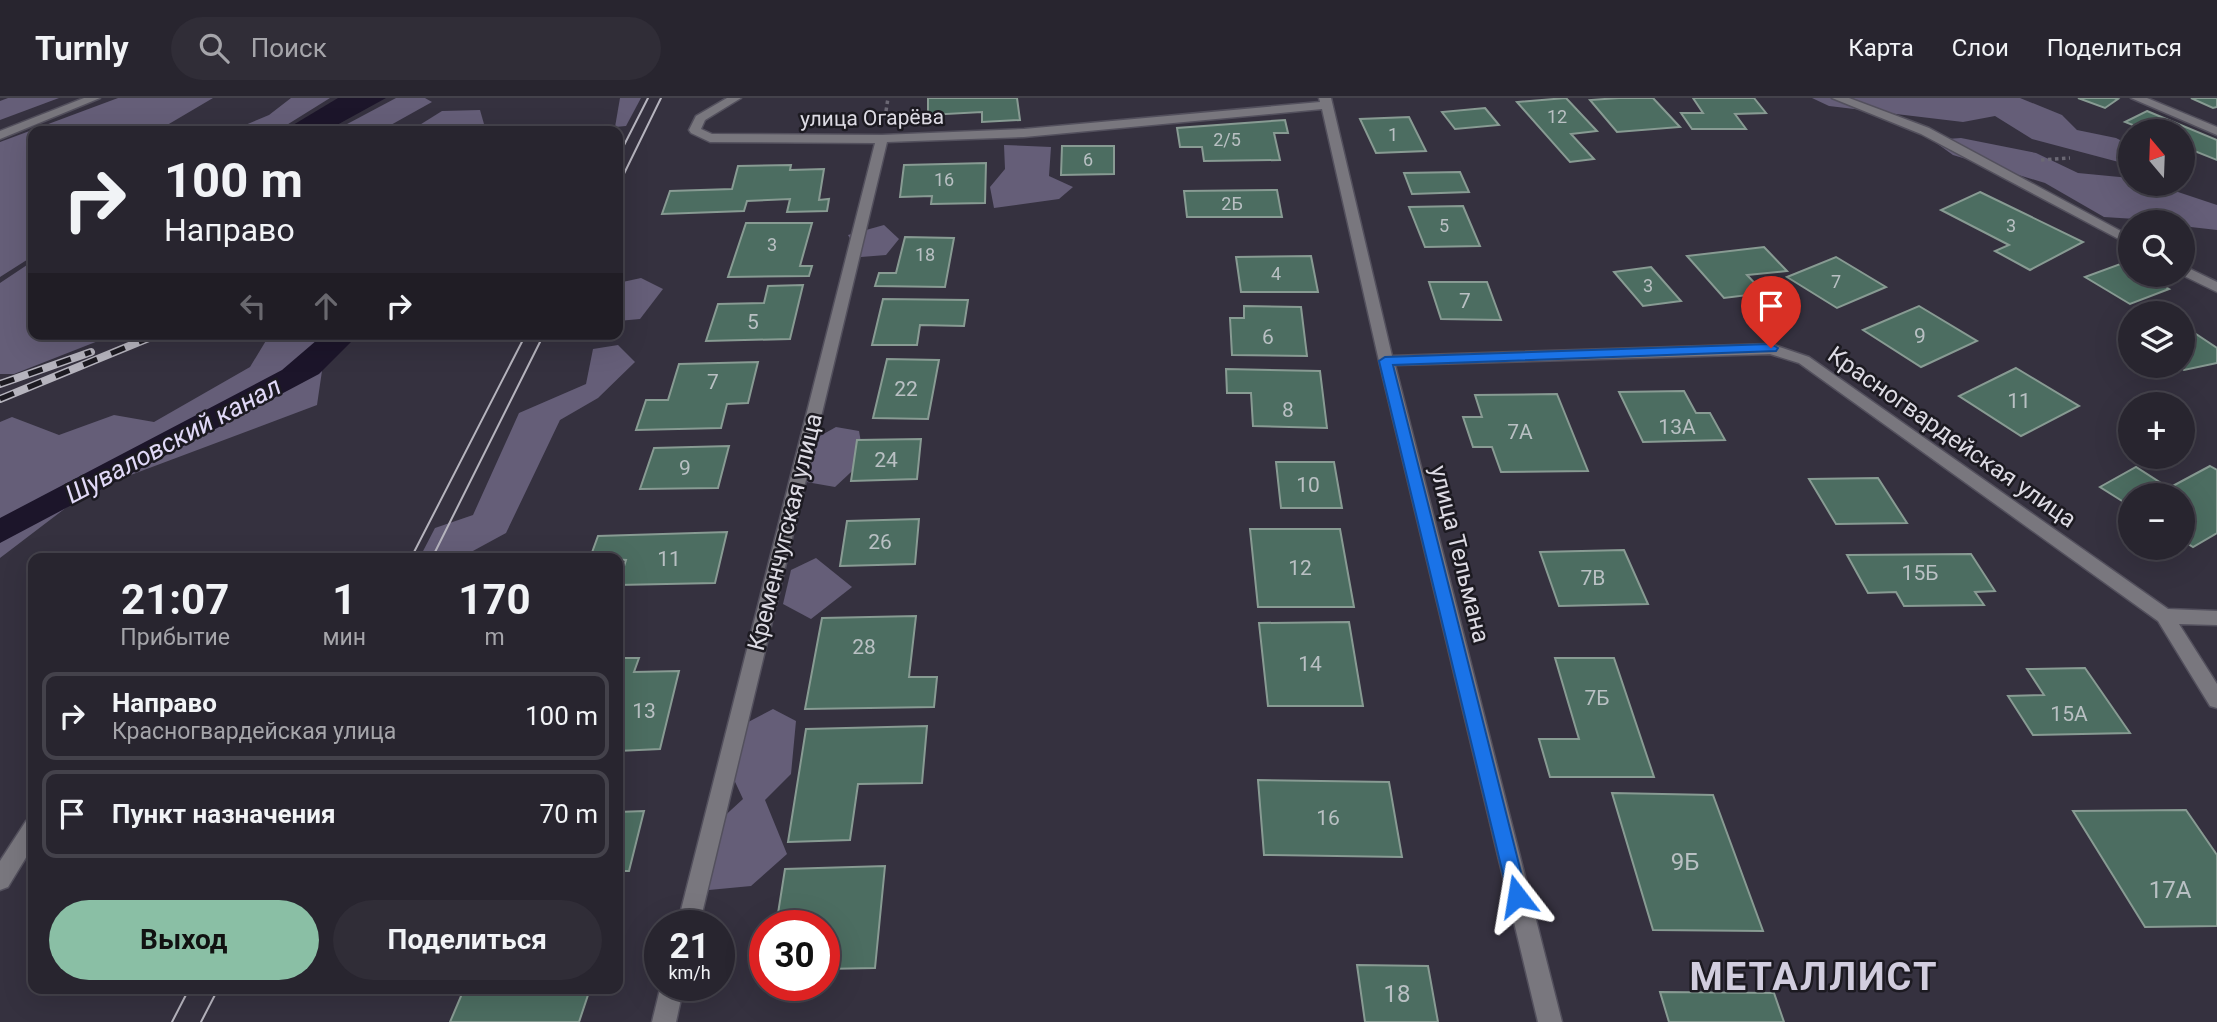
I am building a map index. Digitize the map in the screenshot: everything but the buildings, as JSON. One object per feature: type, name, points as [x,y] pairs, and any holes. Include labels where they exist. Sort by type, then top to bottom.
[{"type":"street","points":[[0,135],[94,98]]},
{"type":"street","name":"улица Огарёва","points":[[735,98],[700,118],[695,130],[710,138],[882,139],[1024,133],[1329,100]]},
{"type":"street","points":[[1838,98],[1925,131],[2118,235]]},
{"type":"street","points":[[2137,98],[2217,131]]},
{"type":"street","name":"улица Тельмана","points":[[1329,100],[1385,361],[1550,1022]]},
{"type":"street","name":"Кременчугская улица","points":[[692,910],[882,139]]},
{"type":"street","points":[[2195,277],[2217,288]]},
{"type":"street","name":"Красногвардейская улица","points":[[1385,361],[1771,348],[1804,360],[2164,616],[2217,700]]},
{"type":"street","points":[[2164,616],[2217,618]]},
{"type":"street","points":[[0,880],[28,836]]},
{"type":"street","points":[[664,1022],[669,1001]]},
{"type":"shaded area","points":[[8,98],[59,98],[0,120],[0,101]]},
{"type":"shaded area","points":[[118,98],[213,98],[165,126],[43,126]]},
{"type":"shaded area","points":[[291,98],[330,98],[285,126],[243,126],[269,115]]},
{"type":"shaded area","points":[[396,98],[425,98],[432,102],[389,126],[343,126]]},
{"type":"shaded area","points":[[620,98],[641,98],[626,126],[615,126]]},
{"type":"shaded area","points":[[1812,98],[2020,98],[2062,115],[2077,130],[2118,139],[2118,162],[2032,139],[1995,116],[1963,122],[1829,106]]},
{"type":"shaded area","points":[[480,110],[485,126],[418,126],[442,111]]},
{"type":"shaded area","points":[[28,132],[28,259],[0,277],[0,142]]},
{"type":"shaded area","points":[[1961,138],[2036,153],[2078,173],[2118,177],[2118,196],[2190,196],[2217,205],[2217,230],[2195,227],[2195,210],[2118,210],[2118,218],[2104,217],[2045,183],[1953,155],[1932,140]]},
{"type":"shaded area","points":[[1004,145],[1051,147],[1049,176],[1073,187],[1059,199],[994,208],[990,187],[1005,169]]},
{"type":"shaded area","points":[[884,225],[899,239],[886,255],[861,257],[848,235]]},
{"type":"shaded area","points":[[28,264],[28,340],[101,340],[14,374],[0,374],[0,283]]},
{"type":"shaded area","points":[[641,278],[663,289],[640,319],[623,321],[623,282]]},
{"type":"shaded area","points":[[266,340],[351,340],[323,364],[317,405],[88,491],[0,558],[0,422],[12,417],[59,435],[114,415],[154,422],[250,367]]},
{"type":"shaded area","points":[[618,345],[635,362],[598,398],[560,420],[506,533],[469,553],[422,553],[435,528],[473,515],[519,413],[586,384],[593,349]]},
{"type":"shaded area","points":[[836,427],[859,431],[864,460],[835,487],[795,480],[802,446]]},
{"type":"shaded area","points":[[816,558],[852,587],[811,619],[783,604],[791,570]]},
{"type":"shaded area","points":[[773,709],[796,721],[791,774],[765,800],[787,854],[751,886],[709,890],[706,833],[743,799],[724,758],[733,730]]},
{"type":"water","points":[[338,98],[386,98],[335,126],[291,126]]},
{"type":"water","name":"Шуваловский канал","points":[[317,340],[353,340],[319,374],[0,543],[0,518],[282,370]]},
{"type":"tram line","points":[[623,147],[648,98]]},
{"type":"tram line","points":[[623,176],[661,98]]},
{"type":"tram line","points":[[414,553],[523,340]]},
{"type":"tram line","points":[[434,553],[541,340]]},
{"type":"tram line","points":[[172,1022],[186,994]]},
{"type":"tram line","points":[[201,1022],[215,994]]},
{"type":"railway","points":[[0,399],[144,340]]},
{"type":"railway","points":[[0,384],[91,352]]},
{"type":"district","name":"МЕТАЛЛИСТ","points":[[1814,977]]},
{"type":"route","points":[[1517,896],[1385,361],[1771,348]]}]
